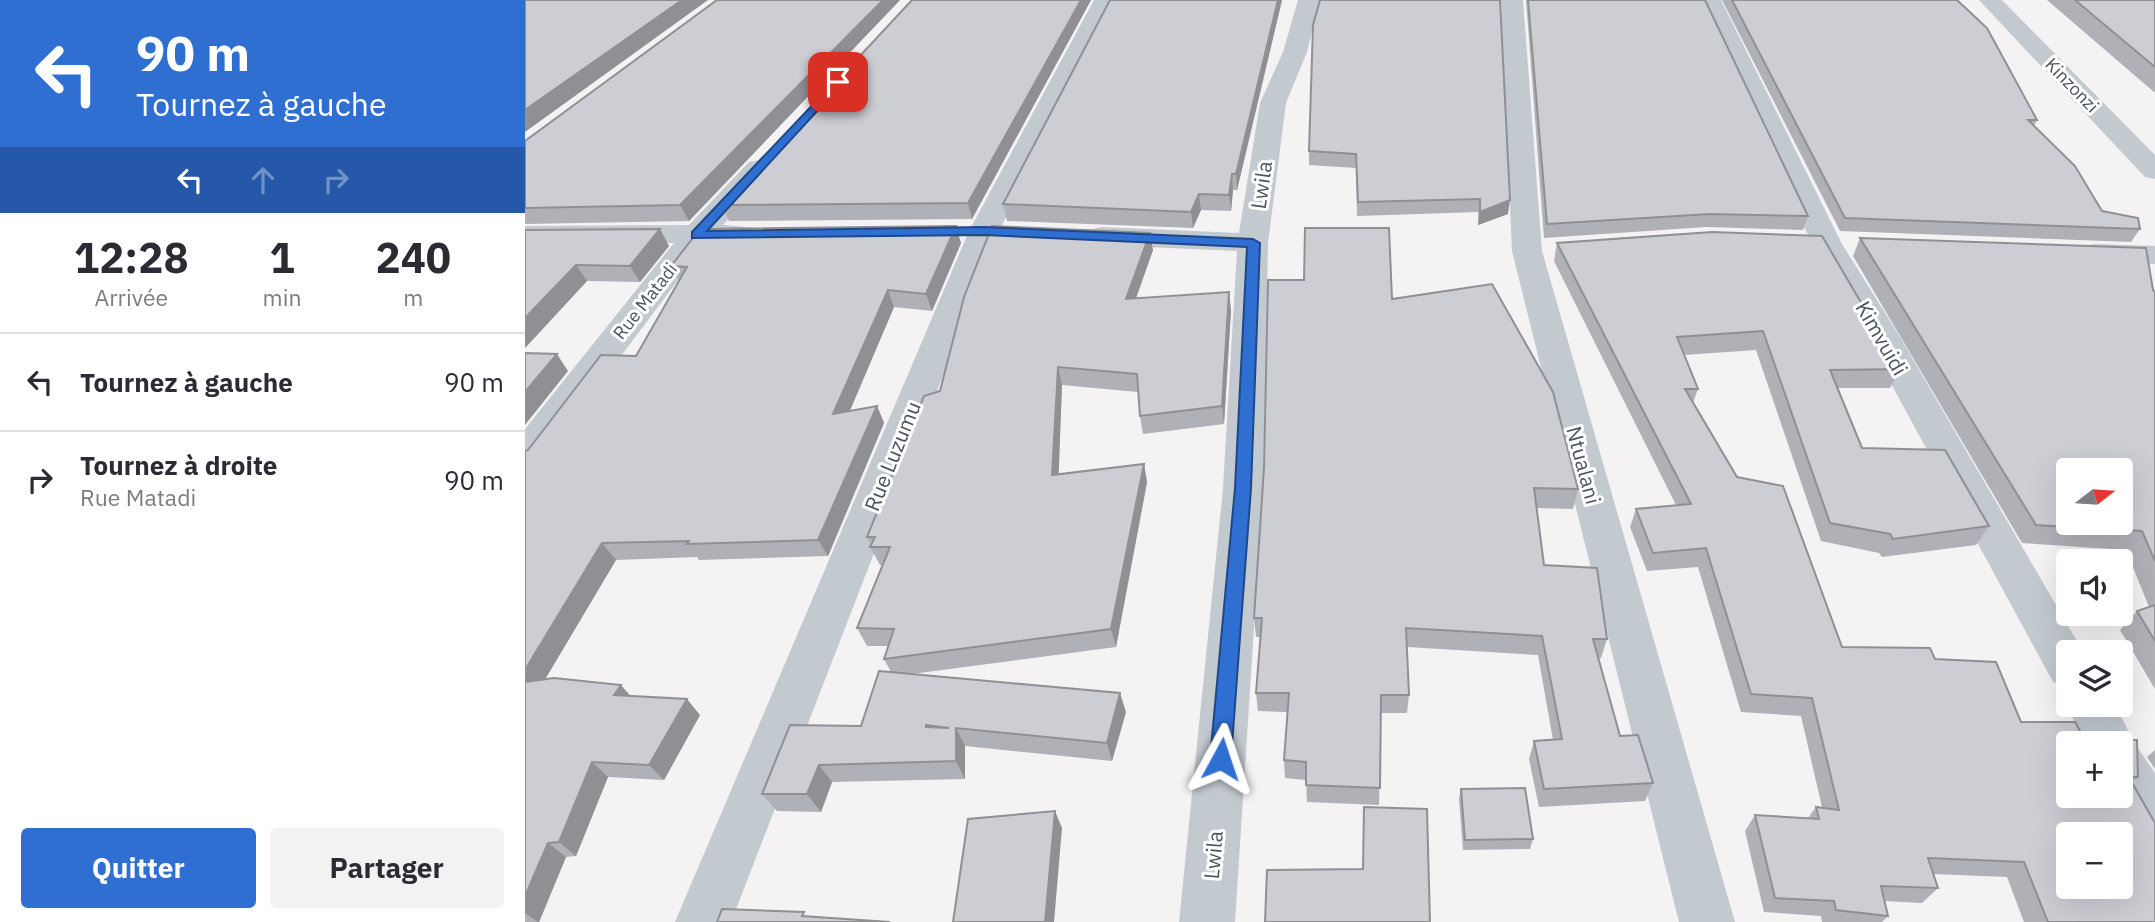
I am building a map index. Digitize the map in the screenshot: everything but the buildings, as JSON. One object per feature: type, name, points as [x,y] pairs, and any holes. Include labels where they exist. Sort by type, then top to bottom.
[{"type":"street","name":"Rue Luzumu","points":[[703,922],[984,231],[1105,0]]},
{"type":"street","name":"Lwila","points":[[1207,922],[1243,488],[1253,243],[1273,103],[1295,52],[1309,0]]},
{"type":"street","name":"Ntualani","points":[[1512,0],[1541,250],[1707,922]]},
{"type":"street","name":"Kimvuidi","points":[[1710,0],[1813,244],[1880,332],[2056,645]]},
{"type":"street","name":"Kinzonzi","points":[[1990,0],[2155,171]]},
{"type":"street","name":"Rue Matadi","points":[[525,455],[697,235],[780,144]]},
{"type":"street","points":[[525,235],[779,234]]},
{"type":"street","points":[[1078,235],[1253,243]]},
{"type":"street","points":[[1813,244],[1868,246]]},
{"type":"street","points":[[2073,252],[2155,255]]},
{"type":"street","points":[[2133,782],[2155,821]]},
{"type":"route","points":[[838,82],[697,235],[984,231],[1253,243],[1243,488],[1221,759]]}]
